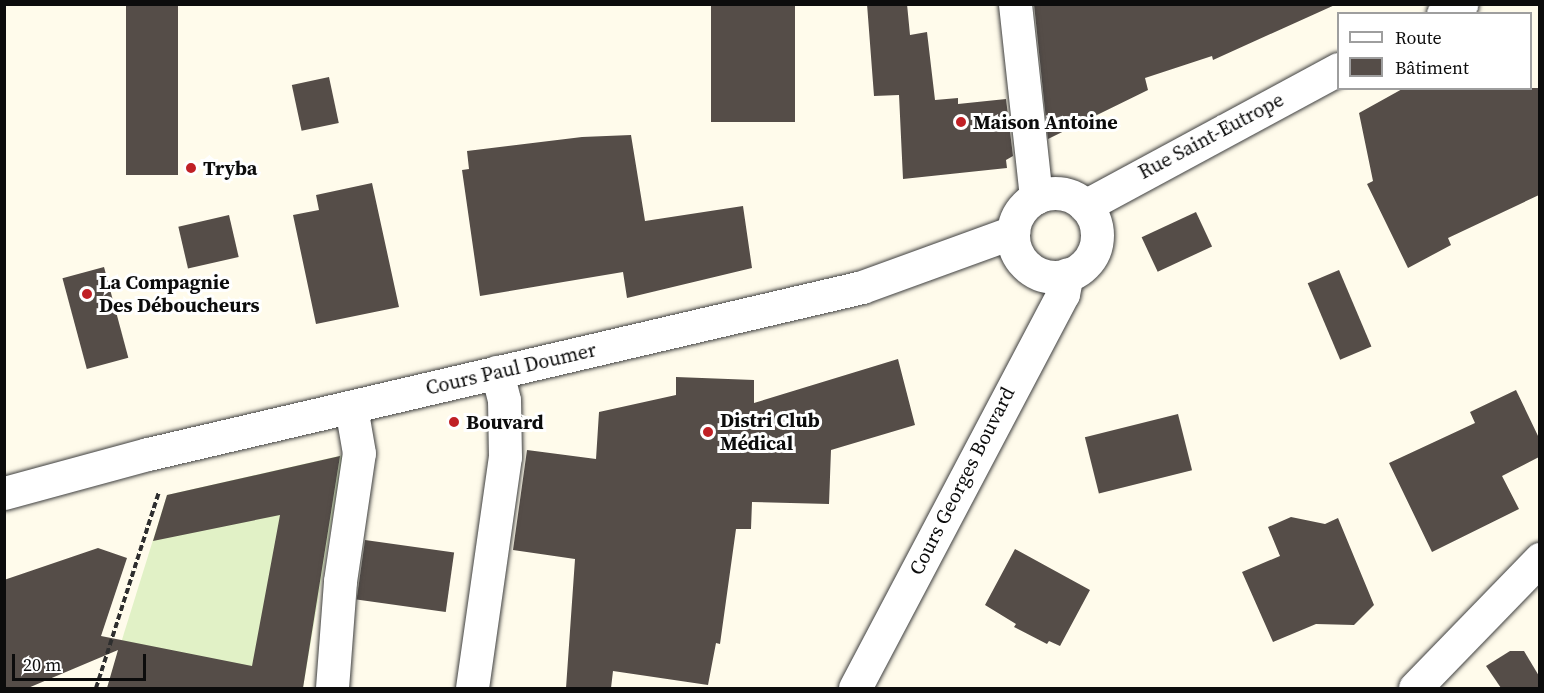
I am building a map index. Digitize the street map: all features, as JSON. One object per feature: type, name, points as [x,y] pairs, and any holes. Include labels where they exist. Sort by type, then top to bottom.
[{"type":"street","points":[[1015,4],[1036,198]]},
{"type":"street","points":[[1447,12],[1461,4]]},
{"type":"street","name":"Rue Saint-Eutrope","points":[[1085,206],[1337,70]]},
{"type":"street","points":[[1058,193],[1085,206],[1097,228],[1097,241],[1084,266],[1067,274],[1045,276],[1032,271],[1016,250],[1013,232],[1021,210],[1036,198],[1058,193]]},
{"type":"street","name":"Cours Paul Doumer","points":[[4,493],[173,449],[862,287],[1013,232]]},
{"type":"street","name":"Cours Georges Bouvard","points":[[855,688],[1063,294],[1067,274]]},
{"type":"street","points":[[472,688],[505,457],[504,400],[497,372]]},
{"type":"street","points":[[332,688],[340,581],[359,453],[351,407]]},
{"type":"street","points":[[1415,688],[1539,559]]},
{"type":"path","points":[[96,688],[173,449]]},
{"type":"green space","points":[[343,455],[303,688],[107,688],[167,495]]},
{"type":"building","points":[[126,4],[178,4],[178,175],[126,175]]},
{"type":"building","points":[[711,4],[795,4],[795,122],[711,122]]},
{"type":"building","points":[[867,4],[907,4],[910,35],[927,32],[935,100],[958,98],[958,104],[1006,99],[1013,156],[1006,160],[1007,168],[903,179],[899,95],[874,96]]},
{"type":"building","points":[[1034,4],[1337,4],[1213,60],[1212,56],[1145,78],[1148,90],[1048,139]]},
{"type":"building","points":[[329,77],[339,123],[302,131],[292,85]]},
{"type":"building","points":[[1532,88],[1539,88],[1539,195],[1448,238],[1451,245],[1408,268],[1367,184],[1373,181],[1359,113],[1400,90],[1532,90]]},
{"type":"building","points":[[631,135],[645,221],[743,206],[752,268],[627,298],[623,272],[480,296],[462,170],[469,169],[467,151],[582,137]]},
{"type":"building","points":[[372,183],[399,307],[316,324],[293,215],[319,210],[316,195]]},
{"type":"building","points":[[1196,212],[1212,246],[1158,272],[1142,237]]},
{"type":"building","points":[[229,215],[239,257],[188,269],[178,227]]},
{"type":"building","points":[[104,267],[128,358],[87,369],[62,278]]},
{"type":"building","points":[[1339,270],[1371,346],[1340,360],[1308,283]]},
{"type":"building","points":[[898,359],[915,425],[831,450],[829,504],[752,502],[751,529],[736,529],[720,644],[716,643],[708,685],[613,671],[611,688],[566,688],[575,559],[513,550],[527,450],[596,459],[599,412],[676,395],[676,377],[754,380],[754,403]]},
{"type":"building","points":[[1516,390],[1539,438],[1539,457],[1502,476],[1519,509],[1432,552],[1389,463],[1475,423],[1470,412]]},
{"type":"building","points":[[1178,414],[1192,470],[1099,494],[1085,437]]},
{"type":"building","points":[[340,456],[303,688],[107,688],[118,650],[28,688],[4,688],[4,580],[98,548],[127,558],[101,636],[252,666],[280,515],[153,541],[167,495]]},
{"type":"building","points":[[1291,517],[1325,524],[1338,518],[1374,605],[1354,625],[1316,624],[1273,642],[1242,572],[1280,556],[1268,527]]},
{"type":"building","points":[[365,540],[454,553],[446,612],[357,599]]},
{"type":"building","points":[[1015,549],[1090,590],[1060,646],[1049,641],[1047,644],[1014,627],[1016,624],[985,605]]},
{"type":"building","points":[[1510,651],[1524,651],[1539,676],[1539,688],[1501,688],[1486,666]]},
{"type":"place","name":"Maison Antoine","points":[[961,122]]},
{"type":"place","name":"Tryba","points":[[191,168]]},
{"type":"place","name":"La Compagnie Des Déboucheurs","points":[[87,294]]},
{"type":"place","name":"Bouvard","points":[[454,422]]},
{"type":"place","name":"Distri Club Médical","points":[[708,432]]}]
